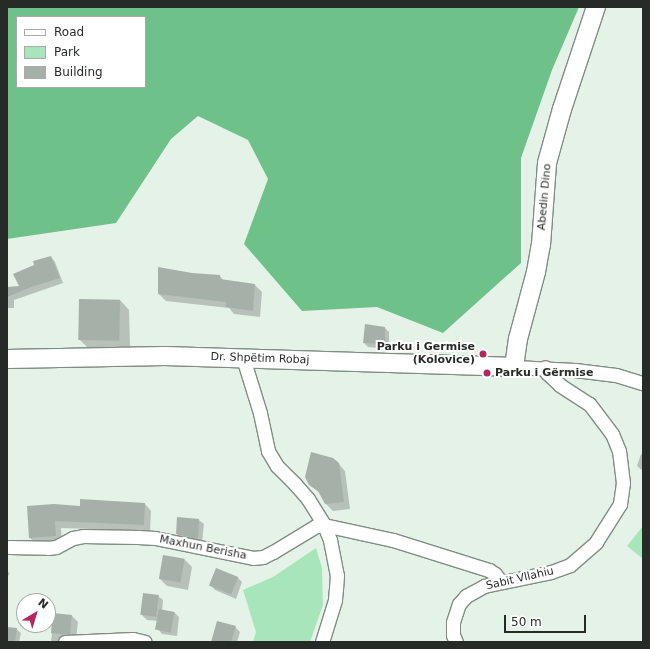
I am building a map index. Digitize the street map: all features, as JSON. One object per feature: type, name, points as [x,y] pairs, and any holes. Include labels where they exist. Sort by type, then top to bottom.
[{"type":"street","name":"Abedin Dino","points":[[514,367],[518,339],[536,272],[541,245],[547,163],[562,109],[596,7]]},
{"type":"street","name":"Dr. Shpëtim Robaj","points":[[7,358],[165,356],[514,367]]},
{"type":"street","points":[[243,358],[260,413],[268,451],[277,466],[308,499],[324,525],[330,540],[336,582],[335,600],[322,642]]},
{"type":"street","points":[[514,367],[545,367],[616,375],[643,383]]},
{"type":"street","name":"Sabit Vllahiu","points":[[456,642],[453,635],[452,622],[459,604],[474,591],[501,582],[551,572],[570,565],[596,542],[620,504],[622,482],[619,452],[612,434],[588,404],[560,385],[547,373],[545,367]]},
{"type":"street","points":[[324,525],[393,540],[489,570],[495,574],[501,582]]},
{"type":"street","name":"Maxhun Berisha","points":[[9,548],[56,547],[73,538],[83,536],[138,537],[155,538],[253,558],[268,554],[316,526],[324,525]]},
{"type":"street","points":[[65,642],[133,639],[145,642]]},
{"type":"green space","points":[[7,7],[579,7],[552,70],[521,158],[521,263],[443,333],[377,307],[302,311],[244,244],[268,179],[248,140],[198,116],[171,139],[116,223],[7,239]]},
{"type":"green space","points":[[643,526],[643,559],[627,546]]},
{"type":"green space","points":[[316,548],[322,568],[323,605],[310,642],[253,642],[256,632],[243,590],[273,577]]},
{"type":"building","points":[[51,256],[60,278],[34,286],[7,297],[7,287],[19,286],[13,274],[34,265],[33,261]]},
{"type":"building","points":[[158,267],[192,273],[220,275],[220,279],[255,284],[253,311],[226,307],[226,302],[158,294]]},
{"type":"building","points":[[79,299],[120,300],[119,341],[78,340]]},
{"type":"building","points":[[365,324],[385,327],[385,344],[363,343]]},
{"type":"building","points":[[311,452],[333,458],[339,463],[344,502],[325,504],[318,491],[309,485],[305,477]]},
{"type":"building","points":[[80,499],[145,503],[144,525],[55,521],[56,536],[29,538],[27,506],[54,504],[80,506]]},
{"type":"building","points":[[177,517],[199,519],[198,539],[176,534]]},
{"type":"building","points":[[163,555],[185,559],[180,582],[159,579]]},
{"type":"building","points":[[216,568],[238,577],[231,595],[209,586]]},
{"type":"building","points":[[143,593],[159,595],[156,617],[140,615]]},
{"type":"building","points":[[159,609],[175,612],[171,633],[155,630]]},
{"type":"building","points":[[56,613],[72,615],[70,635],[52,633],[56,633]]},
{"type":"building","points":[[217,621],[236,626],[231,642],[211,642]]},
{"type":"building","points":[[7,627],[16,628],[15,642],[7,642]]},
{"type":"place","name":"Parku i Germise (Kolovice)","points":[[483,354]]},
{"type":"place","name":"Parku i Gërmise","points":[[487,373]]}]
